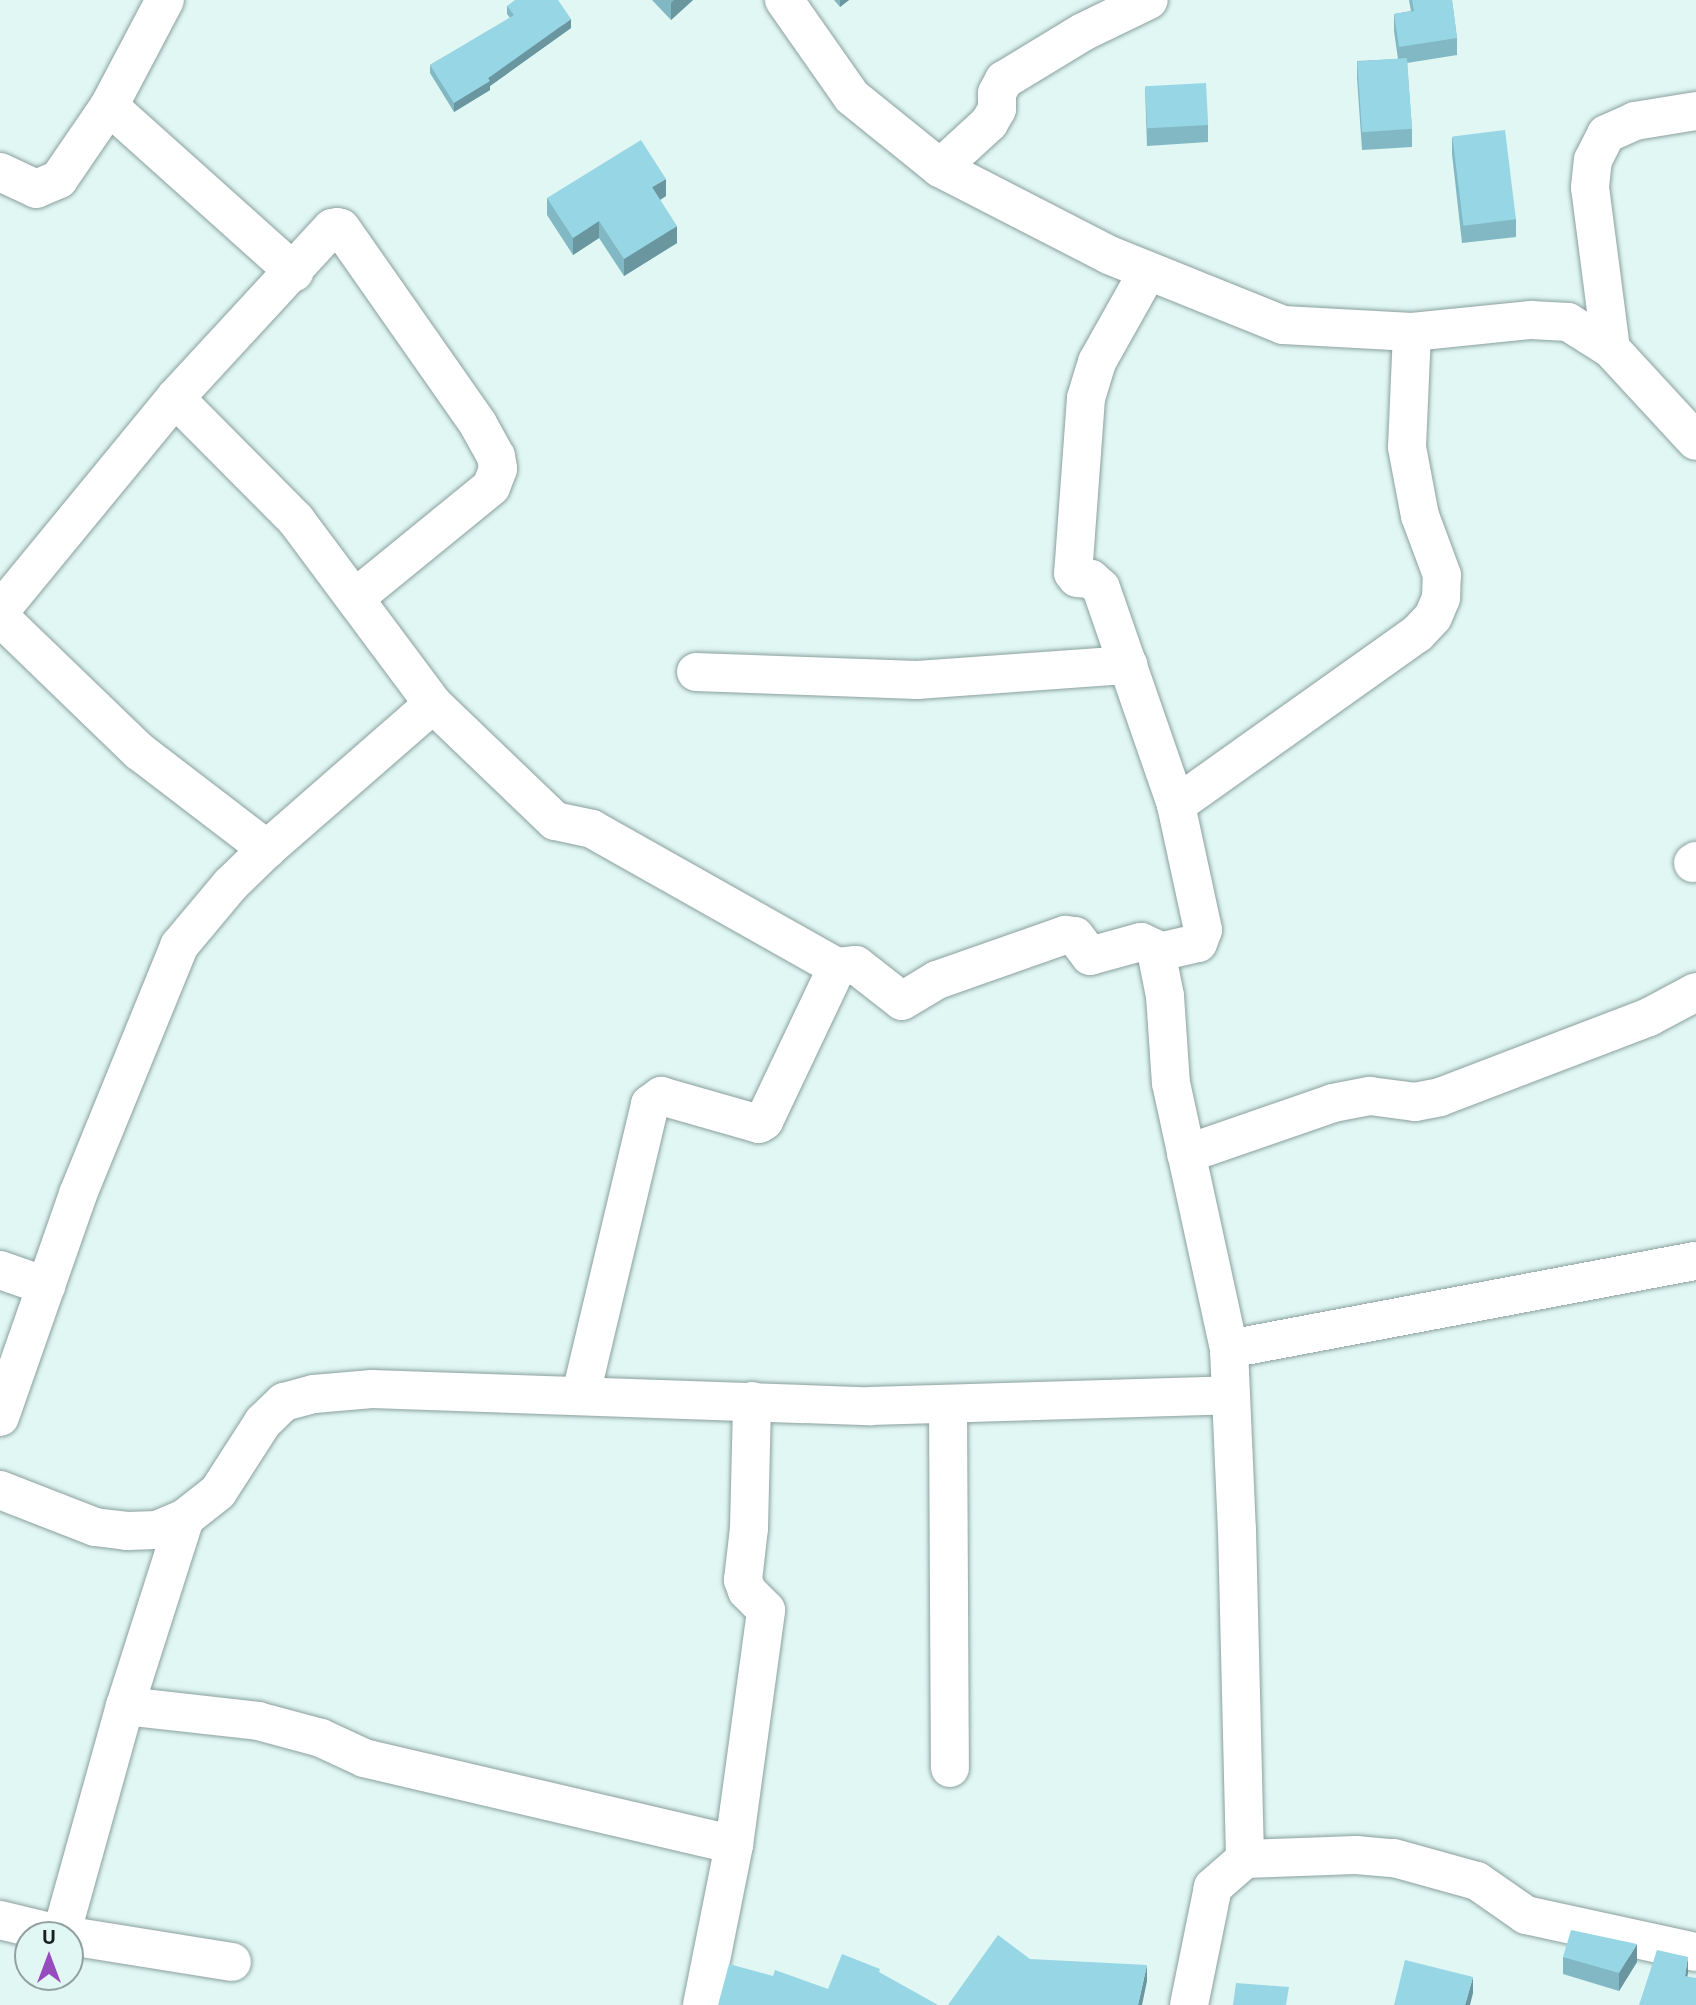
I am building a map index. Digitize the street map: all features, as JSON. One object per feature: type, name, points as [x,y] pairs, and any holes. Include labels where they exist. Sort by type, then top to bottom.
[{"type":"street","points":[[0,172],[36,190],[58,179],[109,106],[165,0]]},
{"type":"street","points":[[784,0],[852,97],[940,168],[1109,255],[1283,325],[1412,332],[1531,320],[1568,322],[1611,349],[1696,441]]},
{"type":"street","points":[[940,168],[989,123],[997,109],[997,93],[1004,80],[1083,32],[1149,0]]},
{"type":"street","points":[[109,106],[294,272]]},
{"type":"street","points":[[1611,349],[1590,187],[1592,160],[1606,134],[1635,121],[1696,111]]},
{"type":"street","points":[[0,611],[176,398],[332,228],[341,228],[478,424],[496,456],[498,469],[491,487],[355,598]]},
{"type":"street","points":[[1148,271],[1097,362],[1086,398],[1074,542],[1074,576],[1091,579],[1099,585],[1176,805],[1203,935],[1192,946],[1162,951],[1157,956]]},
{"type":"street","points":[[1176,805],[1417,634],[1433,617],[1441,598],[1442,575],[1420,516],[1407,447],[1412,332]]},
{"type":"street","points":[[176,398],[296,520],[433,704],[555,821],[592,829],[837,967],[856,965],[904,1001],[937,980],[1065,935],[1075,936],[1090,957],[1141,942],[1154,948],[1166,996],[1171,1083],[1229,1349],[1245,1859]]},
{"type":"street","points":[[0,617],[140,752],[267,849]]},
{"type":"street","points":[[695,673],[917,680],[1128,665]]},
{"type":"street","points":[[0,1418],[78,1194],[179,946],[230,885],[267,849],[433,704]]},
{"type":"street","points":[[581,1394],[650,1104],[661,1096],[760,1124],[764,1121],[837,967]]},
{"type":"street","points":[[1186,1154],[1332,1103],[1370,1096],[1415,1102],[1440,1097],[1649,1017],[1696,992]]},
{"type":"street","points":[[1229,1349],[1696,1261]]},
{"type":"street","points":[[0,1270],[46,1286]]},
{"type":"street","points":[[0,1490],[95,1527],[127,1531],[157,1530],[185,1518],[218,1492],[263,1422],[284,1402],[314,1394],[372,1389],[581,1394],[870,1406],[1231,1395]]},
{"type":"street","points":[[702,2005],[734,1846],[766,1610],[747,1591],[743,1580],[749,1528],[752,1401]]},
{"type":"street","points":[[948,1405],[950,1768]]},
{"type":"street","points":[[65,1921],[125,1706],[185,1518]]},
{"type":"street","points":[[125,1706],[258,1721],[321,1738],[364,1758],[734,1846]]},
{"type":"street","points":[[1189,2005],[1213,1887],[1245,1859],[1356,1855],[1394,1858],[1477,1881],[1527,1915],[1696,1952]]},
{"type":"street","points":[[84,1938],[232,1962]]},
{"type":"building","points":[[515,0],[558,0],[571,19],[488,78],[490,81],[454,103],[430,65],[514,15],[507,6]]},
{"type":"building","points":[[1412,0],[1452,0],[1457,38],[1399,47],[1394,14],[1414,11]]},
{"type":"building","points":[[1407,58],[1412,129],[1362,132],[1357,61]]},
{"type":"building","points":[[1206,83],[1208,125],[1147,128],[1145,86]]},
{"type":"building","points":[[1505,130],[1516,219],[1463,226],[1452,136]]},
{"type":"building","points":[[641,140],[666,179],[652,187],[677,226],[624,259],[599,221],[573,238],[547,198]]},
{"type":"building","points":[[1571,1930],[1637,1944],[1619,1973],[1563,1957]]},
{"type":"building","points":[[998,1935],[1030,1959],[1147,1965],[1138,2005],[948,2005]]},
{"type":"building","points":[[1657,1950],[1688,1957],[1685,1976],[1696,1978],[1696,2005],[1639,2005]]},
{"type":"building","points":[[842,1954],[880,1969],[879,1972],[938,2005],[718,2005],[729,1964],[773,1976],[775,1970],[828,1989]]},
{"type":"building","points":[[1405,1960],[1473,1977],[1465,2005],[1394,2005]]},
{"type":"building","points":[[1236,1983],[1289,1987],[1286,2005],[1233,2005]]}]
